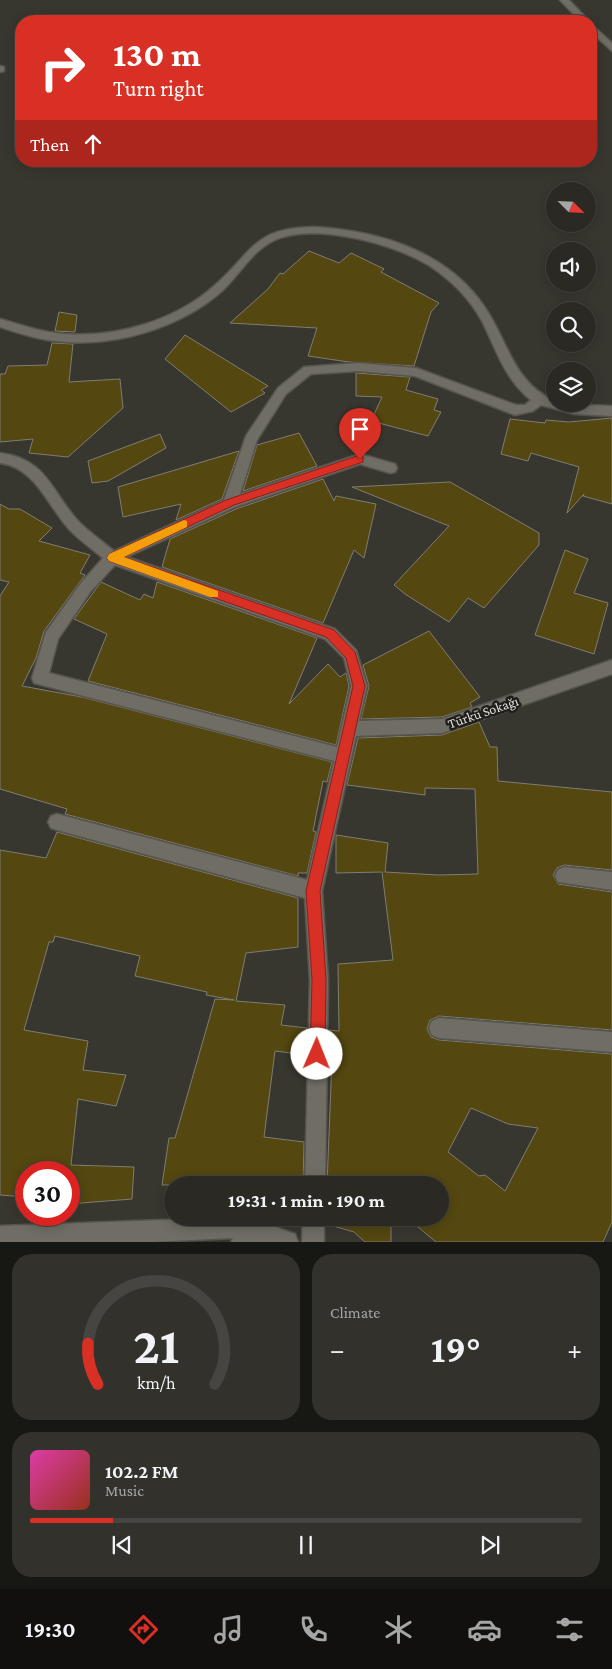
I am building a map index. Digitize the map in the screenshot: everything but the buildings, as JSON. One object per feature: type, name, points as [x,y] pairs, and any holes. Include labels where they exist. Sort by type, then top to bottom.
[{"type":"street","points":[[564,0],[579,15]]},
{"type":"street","points":[[597,34],[612,48]]},
{"type":"street","points":[[0,323],[48,336],[82,339],[119,336],[153,325],[187,310],[218,289],[260,245],[276,235],[298,231],[320,231],[376,240],[403,248],[442,268],[461,286],[481,310],[519,382],[539,398],[567,409],[589,412],[612,411]]},
{"type":"street","points":[[230,503],[251,438],[282,391],[308,370],[358,367],[416,372],[515,410],[529,409],[535,406],[539,398]]},
{"type":"street","points":[[0,458],[17,460],[44,483],[73,524],[112,558],[330,634],[351,655],[359,686],[313,891],[319,980],[314,1176]]},
{"type":"street","points":[[344,756],[40,678],[51,637],[86,587],[112,558],[230,503],[360,459],[390,468]]},
{"type":"street","name":"Türkü Sokağı","points":[[349,729],[442,726],[612,667]]},
{"type":"street","points":[[57,822],[313,891]]},
{"type":"street","points":[[564,876],[612,881]]},
{"type":"street","points":[[439,1028],[612,1042]]},
{"type":"street","points":[[313,1242],[314,1226]]},
{"type":"street","points":[[0,1237],[244,1234],[287,1242]]},
{"type":"slow traffic","points":[[184,524],[112,558],[214,594]]},
{"type":"route","points":[[317,1054],[319,980],[313,891],[359,686],[351,655],[330,634],[112,558],[230,503],[360,459]]}]
